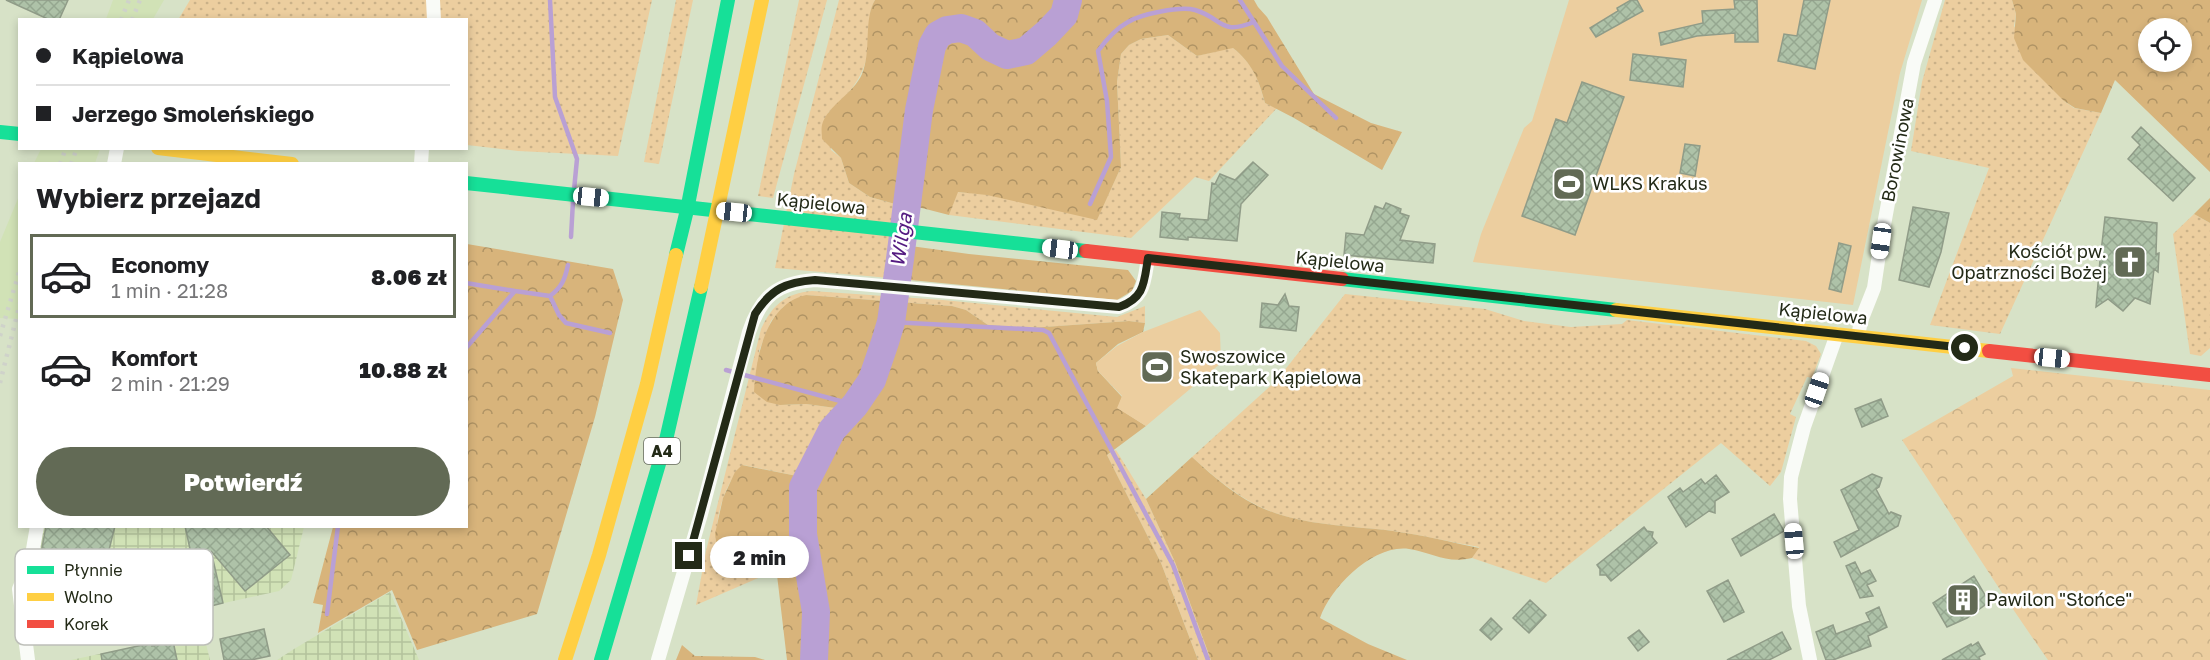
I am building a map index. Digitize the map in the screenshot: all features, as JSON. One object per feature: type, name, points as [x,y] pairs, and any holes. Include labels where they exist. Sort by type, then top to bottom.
[{"type":"main road","name":"A4","points":[[566,660],[599,555],[647,384],[687,210],[728,0]]},
{"type":"main road","name":"A4","points":[[601,660],[629,571],[674,409],[762,0]]},
{"type":"main road","points":[[0,132],[18,134]]},
{"type":"main road","points":[[175,150],[275,162]]},
{"type":"main road","name":"Kąpielowa","points":[[468,183],[2210,375]]},
{"type":"street","points":[[433,0],[434,18]]},
{"type":"street","name":"Borowinowa","points":[[1858,336],[1861,321],[1874,288],[1914,63],[1935,0]]},
{"type":"street","points":[[658,660],[701,514],[737,374],[755,314],[764,299],[773,292],[799,281],[815,280],[1119,307],[1130,304],[1138,296],[1142,288],[1148,258]]},
{"type":"street","points":[[1810,660],[1799,606],[1790,499],[1791,477],[1804,427],[1837,334]]},
{"type":"street","points":[[33,549],[37,528]]},
{"type":"street","points":[[26,645],[28,660]]},
{"type":"shaded area","points":[[113,0],[164,0],[154,18],[106,18]]},
{"type":"shaded area","points":[[40,150],[100,150],[95,162],[34,162]]},
{"type":"shaded area","points":[[18,198],[18,319],[0,318],[0,242]]},
{"type":"shaded area","points":[[43,528],[304,528],[291,580],[279,591],[213,606],[213,549],[38,549]]},
{"type":"shaded area","points":[[390,592],[419,660],[277,660],[294,649]]},
{"type":"shaded area","points":[[142,645],[206,645],[210,660],[71,660]]},
{"type":"green space","points":[[190,0],[652,0],[618,156],[518,151],[468,145],[468,18],[179,18]]},
{"type":"green space","points":[[676,0],[693,0],[659,164],[644,162]]},
{"type":"green space","points":[[799,0],[827,0],[773,198],[758,196]]},
{"type":"green space","points":[[839,0],[875,0],[870,13],[868,50],[862,71],[852,88],[828,113],[831,150],[841,158],[849,183],[870,197],[902,206],[890,278],[775,268],[794,174]]},
{"type":"green space","points":[[875,0],[1254,0],[1267,17],[1314,94],[1371,123],[1402,132],[1382,170],[1265,103],[1254,72],[1233,48],[1197,56],[1168,35],[1141,39],[1129,45],[1121,54],[1117,82],[1121,167],[1097,220],[987,195],[958,192],[949,215],[914,206],[902,206],[870,197],[849,183],[841,158],[822,139],[825,118],[862,74],[867,55],[869,17]]},
{"type":"green space","points":[[1569,0],[1922,0],[1900,73],[1853,305],[1473,262],[1481,234],[1524,128],[1532,121]]},
{"type":"green space","points":[[1945,0],[2012,0],[2016,14],[2014,26],[2064,101],[2074,108],[2101,113],[2000,334],[1930,325],[1989,168],[1911,151],[1922,82]]},
{"type":"green space","points":[[2012,0],[2210,0],[2210,172],[2115,80],[2101,113],[2075,108],[2064,101],[2023,60],[2014,38],[2016,14]]},
{"type":"green space","points":[[1168,35],[1197,56],[1232,47],[1245,59],[1254,72],[1265,103],[1277,108],[1209,181],[1195,177],[1131,238],[949,215],[957,192],[987,194],[1097,219],[1121,167],[1117,82],[1121,54],[1129,45],[1141,39]]},
{"type":"green space","points":[[2210,198],[2210,223],[2194,214]]},
{"type":"green space","points":[[2194,214],[2210,223],[2210,348],[2201,356],[2190,354],[2173,234]]},
{"type":"green space","points":[[468,244],[613,269],[623,300],[595,417],[537,614],[417,650],[392,590],[318,633],[323,605],[313,603],[333,528],[468,528]]},
{"type":"green space","points":[[896,244],[969,254],[1128,270],[1136,281],[1132,291],[1117,300],[890,278]]},
{"type":"green space","points":[[812,291],[943,300],[1117,317],[1145,306],[1145,323],[1129,321],[1030,328],[988,325],[966,310],[952,306],[806,295],[783,307],[771,321],[759,351],[780,405],[806,404],[843,409],[797,476],[743,465],[734,475],[721,505],[717,539],[719,554],[726,567],[737,576],[765,575],[696,605],[706,551],[761,329],[780,302],[794,295]]},
{"type":"green space","points":[[1345,294],[1485,309],[1524,321],[1571,327],[1622,324],[1627,320],[1806,341],[1816,346],[1821,354],[1812,378],[1807,377],[1790,414],[1796,417],[1781,472],[1770,486],[1721,443],[1546,583],[1472,558],[1479,547],[1415,534],[1318,523],[1275,513],[1241,496],[1192,457],[1276,381]]},
{"type":"green space","points":[[806,295],[952,306],[966,310],[988,325],[1030,328],[1129,321],[1145,323],[1143,332],[1118,344],[1096,363],[1098,371],[1122,397],[1118,408],[1146,426],[1107,455],[1161,563],[1198,660],[787,660],[777,575],[740,578],[729,571],[717,547],[715,534],[723,498],[735,472],[742,465],[797,476],[843,409],[806,404],[780,405],[767,402],[754,392],[757,363],[772,320],[792,300]]},
{"type":"green space","name":"Swoszowice Skatepark Kąpielowa","points":[[1200,310],[1220,333],[1221,363],[1146,426],[1117,408],[1122,396],[1098,371],[1096,363],[1117,346],[1143,332]]},
{"type":"green space","points":[[2011,368],[2210,390],[2210,660],[2048,660],[2029,633],[1902,440],[2013,376]]},
{"type":"green space","points":[[1116,450],[1146,499],[1175,562],[1211,660],[1198,660],[1161,563],[1107,455]]},
{"type":"green space","points":[[1192,457],[1241,497],[1275,513],[1304,521],[1404,533],[1479,548],[1472,558],[1463,560],[1447,559],[1409,549],[1395,549],[1381,553],[1355,570],[1333,593],[1320,618],[1368,644],[1407,660],[1211,660],[1175,562],[1146,499]]},
{"type":"green space","points":[[682,645],[695,656],[755,657],[765,660],[676,660]]},
{"type":"building","points":[[6,0],[68,0],[60,18],[46,18]]},
{"type":"building","points":[[1631,0],[1637,0],[1643,11],[1596,37],[1590,28]]},
{"type":"building","points":[[1734,0],[1757,0],[1758,42],[1735,42],[1735,33],[1697,36],[1661,45],[1659,33],[1703,23],[1702,11],[1735,9]]},
{"type":"building","points":[[1804,0],[1830,0],[1815,69],[1778,61],[1784,34],[1797,36]]},
{"type":"building","points":[[1633,54],[1686,60],[1683,87],[1630,80]]},
{"type":"building","name":"WLKS Krakus","points":[[1582,82],[1624,97],[1575,235],[1522,216],[1556,119],[1567,123]]},
{"type":"building","points":[[2141,127],[2195,178],[2173,201],[2128,159],[2140,145],[2132,137]]},
{"type":"building","points":[[1685,144],[1700,146],[1695,176],[1680,173]]},
{"type":"building","points":[[1253,162],[1268,175],[1241,204],[1237,241],[1160,237],[1162,212],[1180,214],[1179,218],[1208,220],[1212,183],[1215,184],[1220,174],[1235,180]]},
{"type":"building","points":[[1386,203],[1401,209],[1400,213],[1409,216],[1400,240],[1435,244],[1433,263],[1344,255],[1346,233],[1364,235],[1375,206],[1383,209]]},
{"type":"building","points":[[1913,207],[1949,213],[1941,252],[1929,287],[1899,280]]},
{"type":"building","name":"Kościół pw. Opatrzności Bożej","points":[[2105,217],[2157,223],[2158,272],[2154,269],[2150,304],[2135,298],[2123,311],[2108,299],[2096,307],[2100,260],[2097,260],[2101,252]]},
{"type":"building","points":[[1839,243],[1851,246],[1841,292],[1829,289]]},
{"type":"building","points":[[1285,294],[1289,306],[1299,307],[1296,331],[1260,327],[1262,303],[1278,305]]},
{"type":"building","points":[[1881,399],[1888,416],[1862,427],[1855,409]]},
{"type":"building","points":[[1872,474],[1882,478],[1876,489],[1889,514],[1891,512],[1901,516],[1898,526],[1841,557],[1834,542],[1859,530],[1841,490]]},
{"type":"building","points":[[1716,475],[1729,492],[1715,501],[1715,513],[1709,511],[1686,527],[1668,497],[1680,488],[1683,492],[1701,479],[1705,484]]},
{"type":"building","points":[[1774,514],[1784,531],[1741,556],[1732,539]]},
{"type":"building","points":[[1644,527],[1647,531],[1653,532],[1652,537],[1657,543],[1611,581],[1606,575],[1600,575],[1597,565]]},
{"type":"building","points":[[46,528],[114,528],[109,549],[42,549]]},
{"type":"building","points":[[185,528],[268,528],[290,555],[245,591],[213,553],[213,549],[190,549]]},
{"type":"building","points":[[213,560],[223,603],[213,606]]},
{"type":"building","points":[[1855,562],[1861,574],[1870,570],[1876,581],[1867,585],[1873,596],[1860,598],[1846,566]]},
{"type":"building","name":"Pawilon \"Słońce\"","points":[[1974,576],[1989,602],[1967,618],[1947,627],[1933,603]]},
{"type":"building","points":[[1728,580],[1744,612],[1724,622],[1707,591]]},
{"type":"building","points":[[1530,600],[1546,615],[1529,633],[1513,618]]},
{"type":"building","points":[[1879,607],[1887,627],[1868,636],[1871,646],[1833,660],[1826,660],[1816,632],[1833,625],[1836,634],[1870,621],[1866,613]]},
{"type":"building","points":[[1491,618],[1502,629],[1491,640],[1480,630]]},
{"type":"building","points":[[264,629],[270,656],[251,660],[224,660],[220,639]]},
{"type":"building","points":[[1639,630],[1649,642],[1638,651],[1628,638]]},
{"type":"building","points":[[1782,632],[1791,649],[1769,660],[1727,660]]},
{"type":"building","points":[[1978,642],[1985,654],[1979,657],[1980,660],[1942,660],[1971,644],[1972,646]]},
{"type":"building","points":[[143,645],[174,645],[177,660],[102,660],[101,654]]},
{"type":"waterway","points":[[550,0],[555,97],[577,159],[574,190]]},
{"type":"waterway","name":"Wilga","points":[[814,660],[816,612],[803,534],[803,487],[832,430],[855,405],[872,380],[891,322],[919,110],[932,46],[938,35],[947,30],[961,28],[975,33],[990,47],[1007,55],[1026,51],[1064,15],[1068,0]]},
{"type":"waterway","points":[[1240,0],[1282,66],[1336,118]]},
{"type":"waterway","points":[[1090,204],[1111,157],[1107,101],[1098,51],[1108,39],[1119,28],[1134,19],[1171,10],[1195,10],[1227,26],[1243,26],[1254,22]]},
{"type":"waterway","points":[[571,237],[573,201]]},
{"type":"waterway","points":[[468,346],[515,291],[550,296],[562,282],[568,265]]},
{"type":"waterway","points":[[468,283],[515,291]]},
{"type":"waterway","points":[[550,296],[559,315],[566,323],[610,333]]},
{"type":"waterway","points":[[891,322],[1043,330],[1049,333],[1173,565],[1208,660]]},
{"type":"waterway","points":[[726,370],[855,405]]},
{"type":"waterway","points":[[327,614],[338,528]]},
{"type":"railway","points":[[122,18],[129,0]]},
{"type":"railway","points":[[133,18],[140,0]]},
{"type":"railway","points":[[61,162],[65,150]]},
{"type":"railway","points":[[72,162],[76,150]]},
{"type":"railway","points":[[0,336],[18,276]]},
{"type":"railway","points":[[0,383],[18,311]]},
{"type":"traffic: fast","points":[[676,255],[728,0]]},
{"type":"traffic: fast","points":[[0,132],[18,134]]},
{"type":"traffic: fast","points":[[468,183],[1086,251]]},
{"type":"traffic: fast","points":[[1342,279],[1616,310]]},
{"type":"traffic: fast","points":[[601,660],[666,440],[701,287]]},
{"type":"traffic: slow","points":[[701,287],[762,0]]},
{"type":"traffic: slow","points":[[175,150],[275,162]]},
{"type":"traffic: slow","points":[[565,660],[599,555],[647,384],[676,255]]},
{"type":"traffic: slow","points":[[1616,310],[1989,351]]},
{"type":"traffic: jam","points":[[1086,251],[1342,279]]},
{"type":"traffic: jam","points":[[1989,351],[2210,375]]},
{"type":"place","name":"WLKS Krakus","points":[[1569,184]]},
{"type":"place","name":"Kościół pw. Opatrzności Bożej","points":[[2130,262]]},
{"type":"place","name":"Swoszowice Skatepark Kąpielowa","points":[[1157,367]]},
{"type":"place","name":"Pawilon \"Słońce\"","points":[[1963,600]]},
{"type":"route","points":[[689,556],[748,332],[755,314],[764,299],[773,292],[799,281],[815,280],[1119,307],[1130,304],[1138,296],[1142,288],[1148,258],[1965,348]]}]
